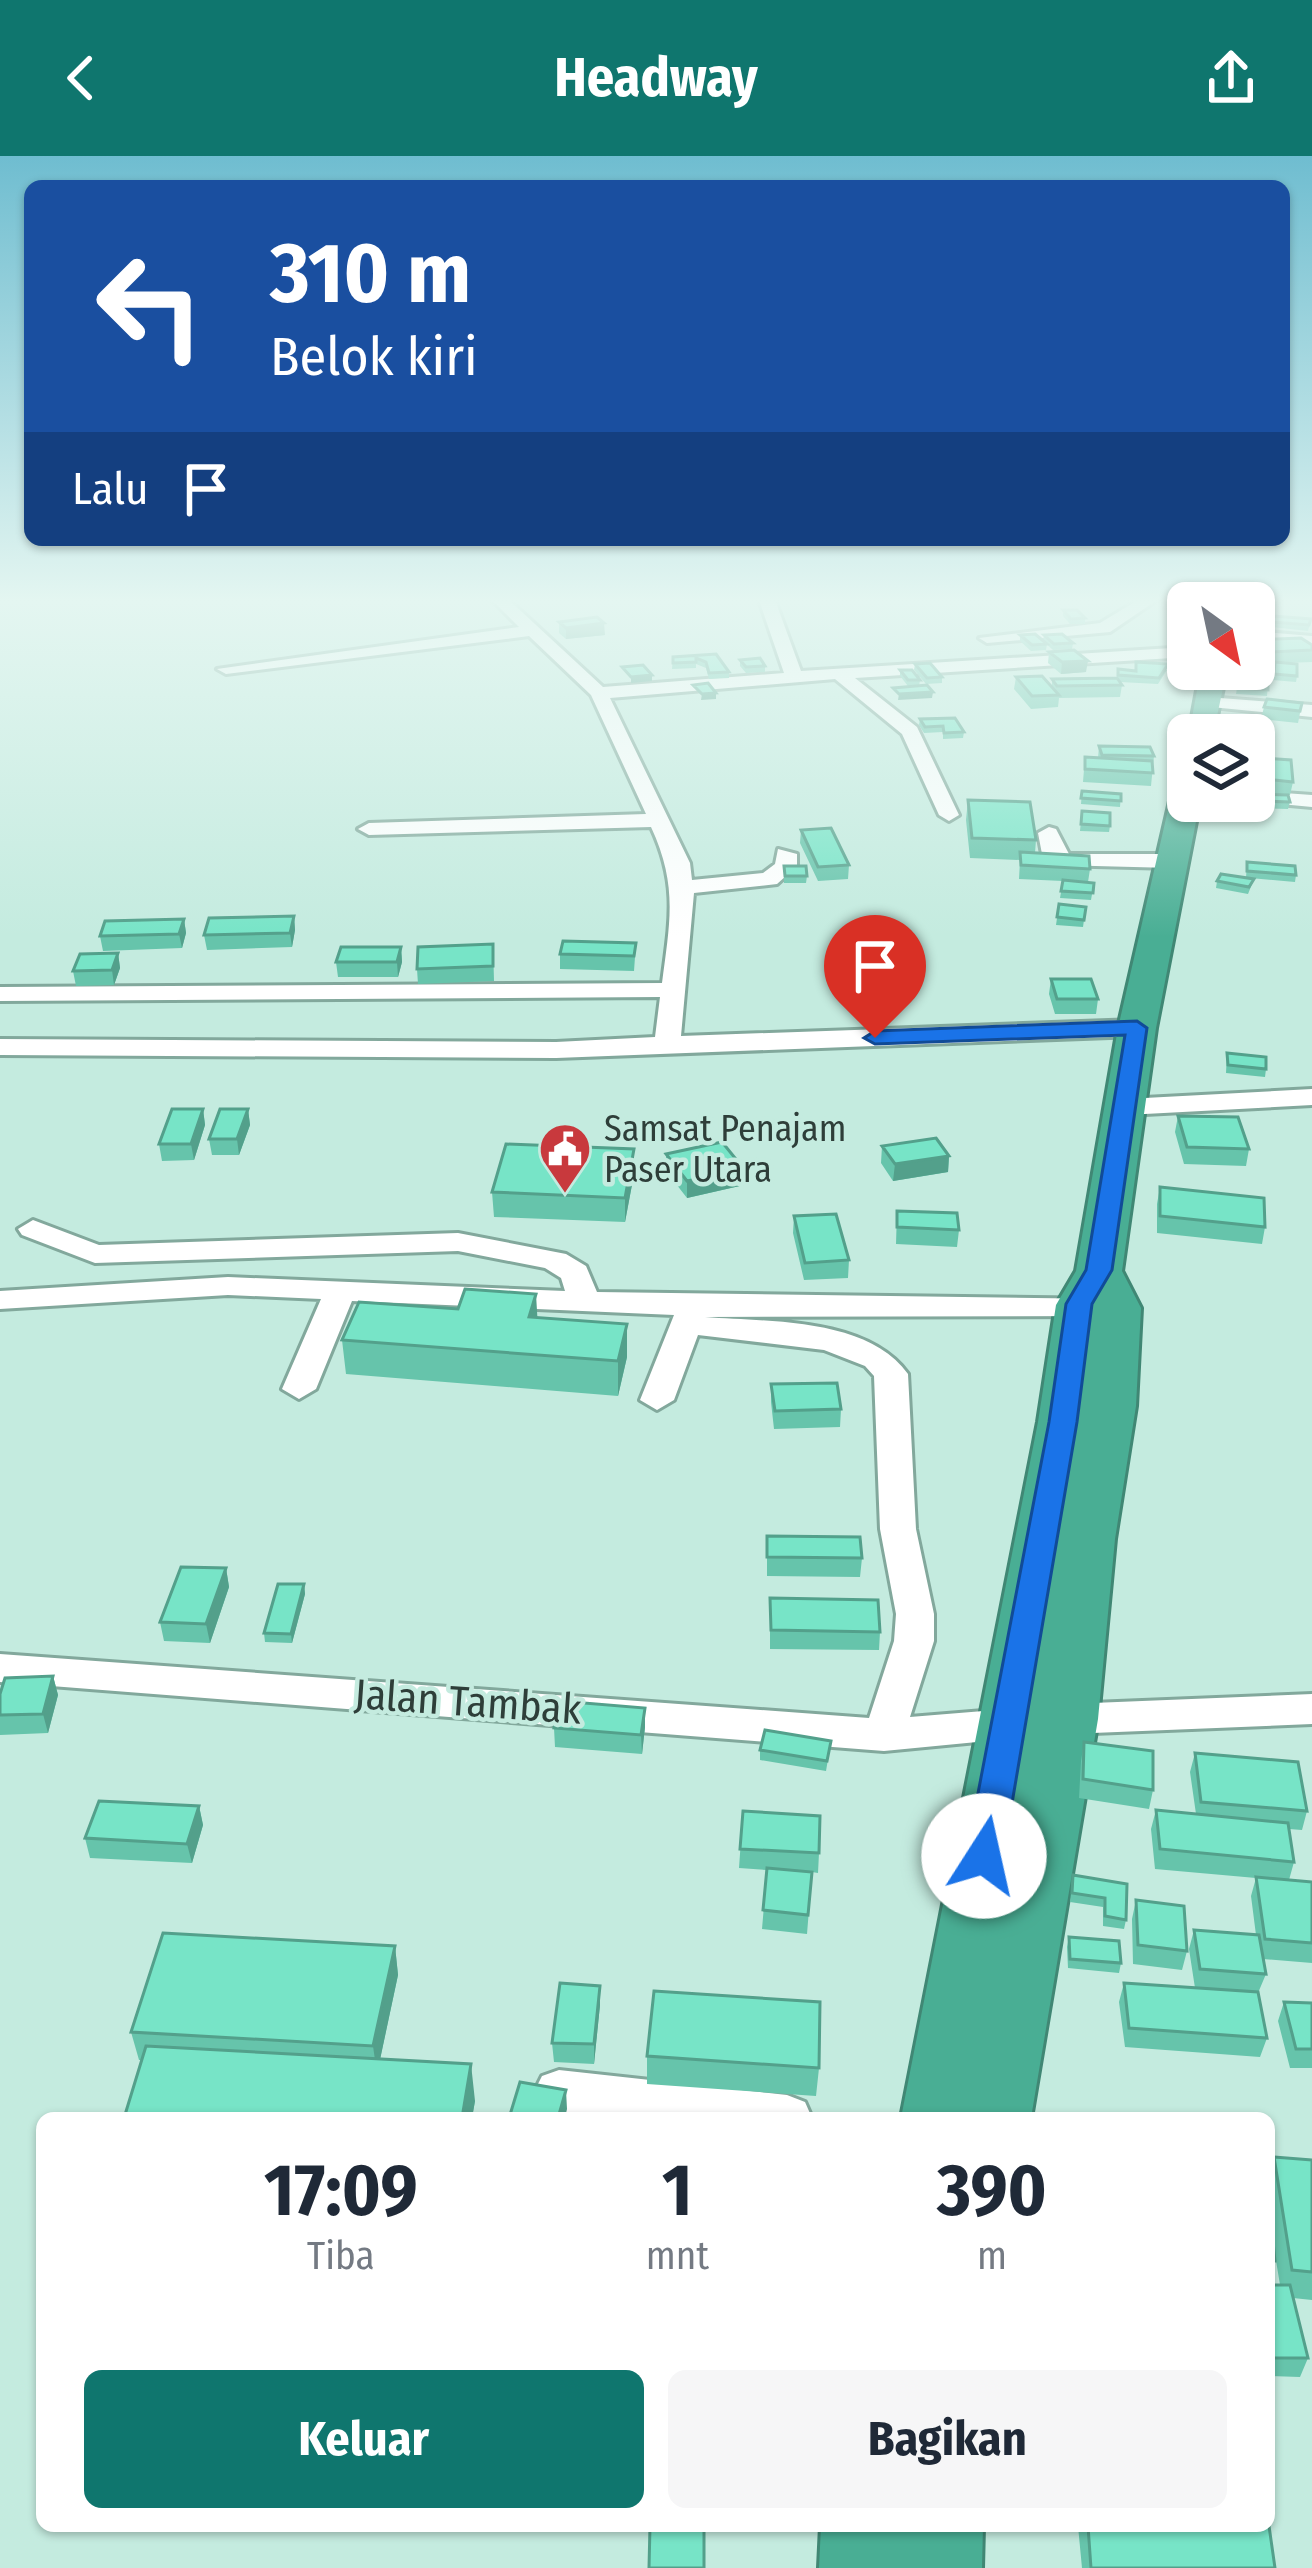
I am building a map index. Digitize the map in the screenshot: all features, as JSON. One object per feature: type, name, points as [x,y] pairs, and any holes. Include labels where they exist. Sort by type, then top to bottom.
[{"type":"highway","points":[[938,2112],[1008,1724],[1098,1294],[1137,1028],[1181,822]]},
{"type":"highway","points":[[996,2112],[1068,1719],[1088,1539],[1111,1406],[1098,1294]]},
{"type":"highway","points":[[863,2568],[864,2532]]},
{"type":"highway","points":[[938,2568],[940,2532]]},
{"type":"street","points":[[608,713],[679,863],[676,990],[667,1044]]},
{"type":"street","points":[[888,713],[910,730],[949,815]]},
{"type":"street","points":[[1275,798],[1312,801]]},
{"type":"street","points":[[369,829],[659,820]]},
{"type":"street","points":[[1049,833],[1053,854],[1065,860],[1172,861]]},
{"type":"street","points":[[682,888],[769,879],[785,866],[786,854]]},
{"type":"street","points":[[0,994],[676,990]]},
{"type":"street","points":[[0,1046],[556,1050],[1137,1028]]},
{"type":"street","points":[[1126,1107],[1312,1097]]},
{"type":"street","points":[[34,1229],[95,1253],[458,1242],[555,1261],[575,1273],[584,1300]]},
{"type":"street","points":[[0,1300],[228,1286],[584,1300],[690,1315],[863,1350],[884,1362],[891,1374],[898,1529],[915,1614],[914,1641],[884,1735]]},
{"type":"street","points":[[299,1389],[342,1288]]},
{"type":"street","points":[[690,1315],[1098,1294]]},
{"type":"street","points":[[657,1400],[690,1315]]},
{"type":"street","name":"Jalan Tambak","points":[[0,1668],[124,1681],[675,1715],[884,1735],[1008,1724]]},
{"type":"street","points":[[1068,1719],[1312,1709]]},
{"type":"street","points":[[560,2092],[735,2112]]},
{"type":"building","points":[[955,718],[964,732],[944,733],[943,726],[925,727],[920,719]]},
{"type":"building","points":[[1099,746],[1150,747],[1154,756],[1102,755]]},
{"type":"building","points":[[1085,757],[1152,761],[1153,773],[1085,769]]},
{"type":"building","points":[[1275,759],[1291,760],[1293,782],[1275,780]]},
{"type":"building","points":[[1082,791],[1121,794],[1121,801],[1081,798]]},
{"type":"building","points":[[1275,795],[1288,795],[1290,802],[1275,802]]},
{"type":"building","points":[[968,800],[1030,802],[1036,840],[972,838]]},
{"type":"building","points":[[1082,811],[1110,813],[1110,826],[1081,824]]},
{"type":"building","points":[[831,828],[849,865],[818,867],[801,830]]},
{"type":"building","points":[[1020,852],[1089,856],[1090,869],[1021,865]]},
{"type":"building","points":[[1247,862],[1295,866],[1296,875],[1247,871]]},
{"type":"building","points":[[784,866],[806,866],[807,876],[785,876]]},
{"type":"building","points":[[1221,874],[1254,879],[1249,887],[1217,881]]},
{"type":"building","points":[[1063,880],[1094,883],[1093,893],[1061,891]]},
{"type":"building","points":[[1059,904],[1086,907],[1084,920],[1057,917]]},
{"type":"building","points":[[294,916],[290,933],[204,935],[209,918]]},
{"type":"building","points":[[184,919],[179,934],[100,936],[105,921]]},
{"type":"building","points":[[563,941],[636,943],[634,956],[560,954]]},
{"type":"building","points":[[493,944],[493,966],[417,969],[418,947]]},
{"type":"building","points":[[341,947],[401,947],[397,962],[336,962]]},
{"type":"building","points":[[118,953],[112,970],[73,971],[80,954]]},
{"type":"building","points":[[1051,979],[1091,979],[1098,999],[1057,999]]},
{"type":"building","points":[[1227,1053],[1266,1057],[1266,1069],[1228,1065]]},
{"type":"building","points":[[172,1109],[203,1109],[191,1144],[159,1144]]},
{"type":"building","points":[[220,1109],[248,1109],[237,1139],[209,1139]]},
{"type":"building","points":[[1178,1116],[1238,1117],[1249,1149],[1187,1147]]},
{"type":"building","points":[[936,1138],[949,1156],[895,1164],[882,1146]]},
{"type":"building","points":[[722,1142],[744,1169],[687,1181],[666,1154]]},
{"type":"building","points":[[506,1144],[634,1149],[625,1198],[492,1192]]},
{"type":"building","points":[[1160,1187],[1264,1198],[1265,1227],[1160,1216]]},
{"type":"building","points":[[897,1211],[957,1213],[959,1230],[897,1227]]},
{"type":"building","points":[[836,1214],[849,1260],[805,1263],[794,1216]]},
{"type":"building","points":[[465,1289],[536,1294],[529,1317],[627,1324],[618,1361],[342,1340],[359,1302],[458,1309]]},
{"type":"building","points":[[837,1383],[841,1409],[775,1411],[771,1384]]},
{"type":"building","points":[[767,1536],[860,1537],[862,1558],[767,1557]]},
{"type":"building","points":[[181,1567],[226,1568],[206,1624],[160,1622]]},
{"type":"building","points":[[278,1584],[304,1584],[291,1634],[264,1633]]},
{"type":"building","points":[[770,1598],[878,1600],[880,1632],[771,1630]]},
{"type":"building","points":[[53,1676],[43,1714],[0,1715],[5,1678]]},
{"type":"building","points":[[560,1701],[645,1708],[641,1735],[554,1728]]},
{"type":"building","points":[[765,1730],[831,1741],[827,1761],[760,1750]]},
{"type":"building","points":[[1084,1742],[1153,1751],[1153,1790],[1083,1779]]},
{"type":"building","points":[[1195,1753],[1298,1762],[1307,1811],[1201,1802]]},
{"type":"building","points":[[99,1801],[199,1806],[187,1844],[85,1838]]},
{"type":"building","points":[[1156,1810],[1288,1823],[1294,1862],[1160,1849]]},
{"type":"building","points":[[743,1811],[820,1816],[819,1853],[740,1849]]},
{"type":"building","points":[[767,1868],[812,1872],[808,1915],[763,1910]]},
{"type":"building","points":[[1073,1875],[1127,1884],[1126,1920],[1105,1916],[1105,1898],[1072,1893]]},
{"type":"building","points":[[1256,1877],[1312,1882],[1312,1943],[1265,1939]]},
{"type":"building","points":[[1136,1900],[1184,1906],[1187,1951],[1138,1945]]},
{"type":"building","points":[[1194,1930],[1259,1935],[1266,1974],[1200,1969]]},
{"type":"building","points":[[163,1933],[395,1946],[373,2046],[131,2032]]},
{"type":"building","points":[[1069,1937],[1119,1941],[1121,1963],[1070,1959]]},
{"type":"building","points":[[560,1983],[600,1986],[594,2044],[552,2043]]},
{"type":"building","points":[[1124,1983],[1258,1992],[1267,2038],[1129,2028]]},
{"type":"building","points":[[654,1991],[820,2002],[819,2068],[647,2056]]},
{"type":"building","points":[[1284,2002],[1312,2003],[1312,2049],[1296,2049]]},
{"type":"building","points":[[146,2046],[471,2064],[463,2112],[126,2112]]},
{"type":"building","points":[[520,2082],[566,2090],[560,2112],[511,2112]]},
{"type":"building","points":[[1275,2157],[1312,2160],[1312,2272],[1292,2270]]},
{"type":"building","points":[[1275,2285],[1290,2285],[1308,2358],[1275,2358]]},
{"type":"building","points":[[650,2532],[704,2532],[704,2568],[649,2568]]},
{"type":"building","points":[[1088,2532],[1270,2532],[1275,2568],[1091,2568]]},
{"type":"place","name":"Samsat Penajam Paser Utara","points":[[565,1195]]},
{"type":"route","points":[[875,1038],[1137,1028],[1099,1270],[1079,1304],[1063,1422],[984,1856]]}]
